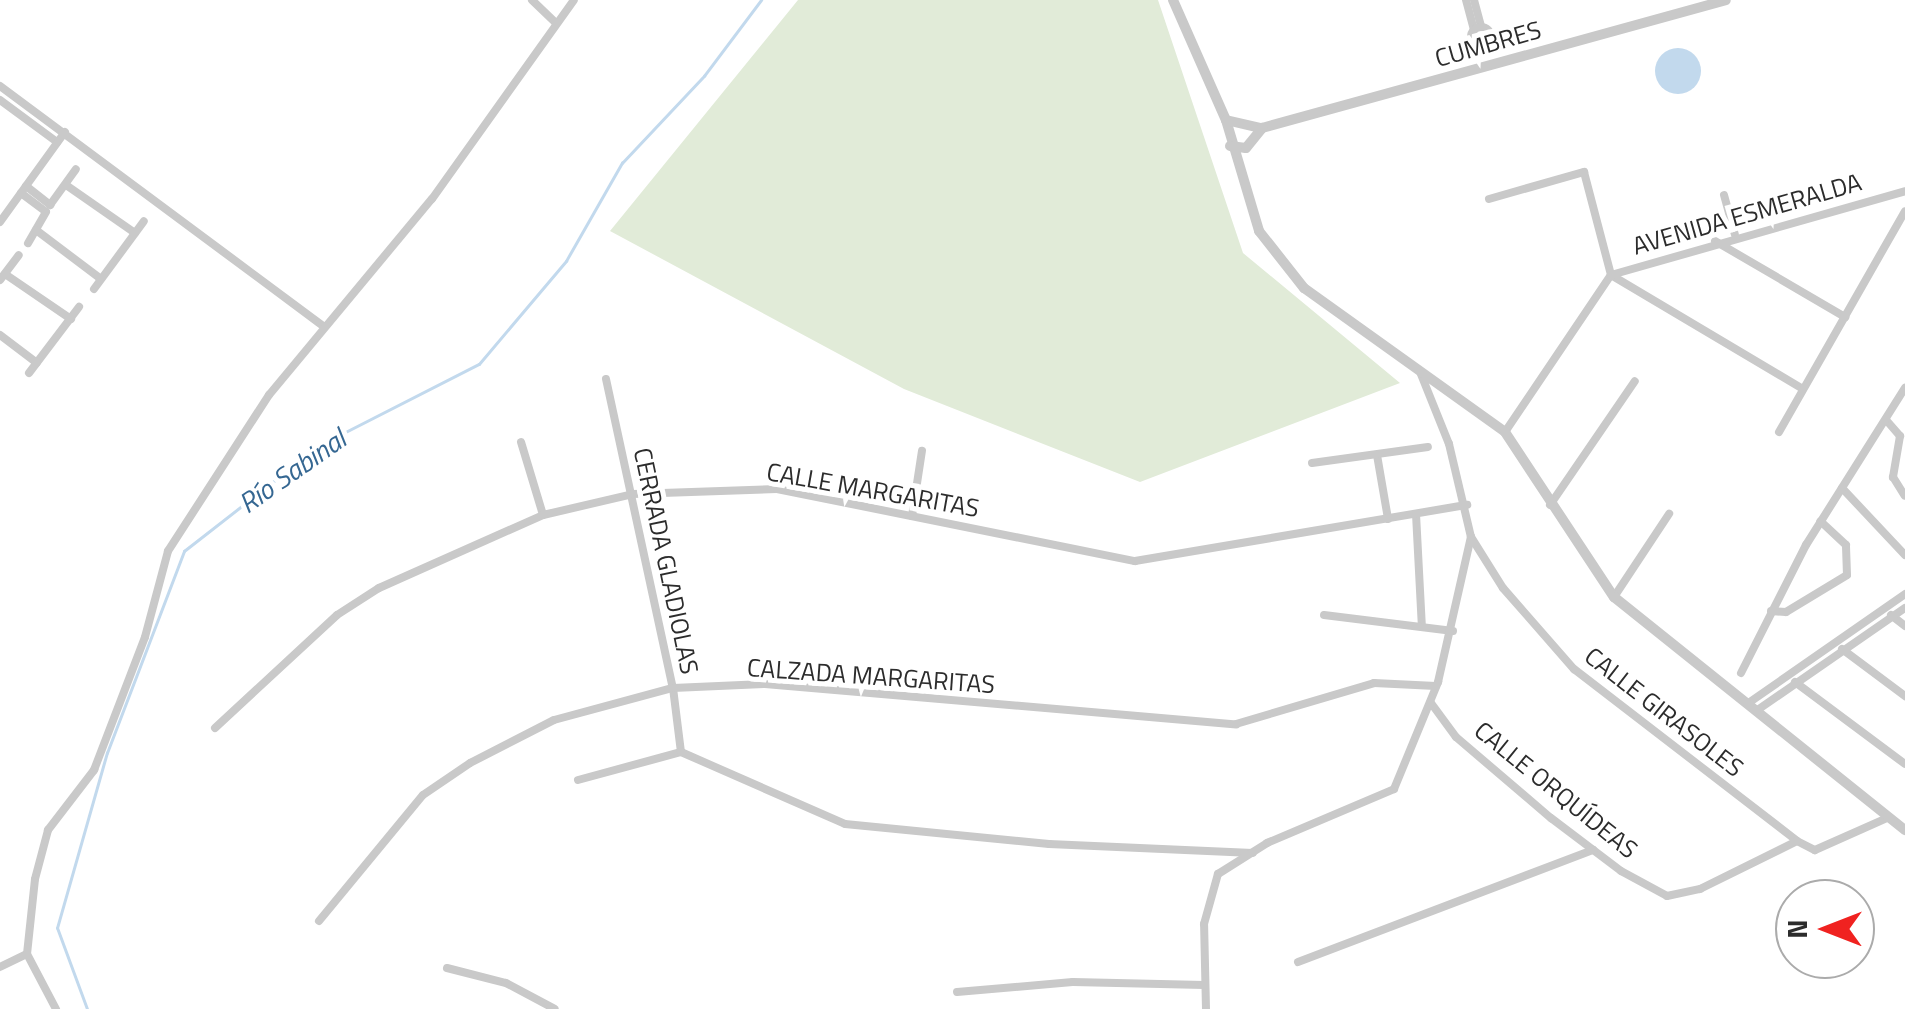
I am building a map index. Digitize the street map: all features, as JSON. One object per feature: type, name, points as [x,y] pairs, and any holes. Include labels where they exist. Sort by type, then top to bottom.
[{"type":"street","points":[[532,0],[556,23]]},
{"type":"street","points":[[27,954],[27,914],[48,830],[94,770],[145,637],[168,551],[323,326],[432,199],[574,0]]},
{"type":"street","points":[[1173,0],[1226,120],[1230,146],[1260,231],[1304,288],[1505,432],[1614,598],[1893,815],[1905,830]]},
{"type":"street","points":[[1470,0],[1485,64]]},
{"type":"street","name":"CUMBRES","points":[[1226,120],[1262,128],[1726,0]]},
{"type":"street","points":[[1478,28],[1491,36],[1481,47]]},
{"type":"street","points":[[0,86],[323,326]]},
{"type":"street","points":[[0,100],[57,142]]},
{"type":"street","name":"CUMBRES","points":[[1230,146],[1246,148],[1262,128]]},
{"type":"street","points":[[0,222],[65,132]]},
{"type":"street","points":[[23,189],[50,204],[76,169]]},
{"type":"street","points":[[1489,199],[1584,172],[1611,275],[1803,390]]},
{"type":"street","points":[[66,185],[135,234]]},
{"type":"street","points":[[23,189],[46,212],[28,243]]},
{"type":"street","name":"AVENIDA ESMERALDA","points":[[1505,432],[1611,275],[1735,235],[1905,191]]},
{"type":"street","points":[[1724,194],[1735,235]]},
{"type":"street","points":[[1779,432],[1905,211]]},
{"type":"street","points":[[94,289],[144,221]]},
{"type":"street","points":[[36,230],[102,279]]},
{"type":"street","points":[[1715,241],[1845,317]]},
{"type":"street","points":[[19,255],[3,277],[70,319]]},
{"type":"street","points":[[29,373],[79,306]]},
{"type":"street","points":[[0,335],[37,364]]},
{"type":"street","points":[[1206,1009],[1204,924],[1218,874],[1253,853],[1394,789],[1431,704],[1453,631],[1471,537],[1467,505],[1418,368]]},
{"type":"street","name":"CERRADA GLADIOLAS","points":[[606,379],[673,688],[680,752]]},
{"type":"street","points":[[1550,504],[1635,381]]},
{"type":"street","points":[[1741,672],[1820,521],[1905,388]]},
{"type":"street","points":[[1887,420],[1903,446],[1894,478],[1905,496]]},
{"type":"street","points":[[521,442],[543,515]]},
{"type":"street","points":[[1312,463],[1428,447]]},
{"type":"street","points":[[912,516],[922,451]]},
{"type":"street","points":[[1377,455],[1388,519]]},
{"type":"street","points":[[1842,488],[1905,555]]},
{"type":"street","name":"CALLE MARGARITAS","points":[[215,728],[337,615],[424,564],[543,515],[633,494],[777,489],[1135,561],[1467,505]]},
{"type":"street","points":[[1416,514],[1422,628]]},
{"type":"street","points":[[1614,598],[1669,514]]},
{"type":"street","points":[[1771,611],[1786,612],[1847,575],[1846,545],[1820,521]]},
{"type":"street","name":"CALLE GIRASOLES","points":[[1471,537],[1503,588],[1574,669],[1797,841],[1815,850],[1893,815]]},
{"type":"street","points":[[1752,707],[1788,675],[1905,594]]},
{"type":"street","points":[[1884,608],[1905,626]]},
{"type":"street","points":[[1752,707],[1796,684],[1905,608]]},
{"type":"street","points":[[1324,615],[1453,631]]},
{"type":"street","points":[[1836,642],[1905,696]]},
{"type":"street","points":[[1788,675],[1905,764]]},
{"type":"street","name":"CALZADA MARGARITAS","points":[[319,921],[423,796],[470,763],[554,720],[673,688],[765,684],[1236,724],[1374,683],[1436,686]]},
{"type":"street","name":"CALLE ORQUÍDEAS","points":[[1431,704],[1490,767],[1593,850],[1666,896],[1700,889],[1797,841]]},
{"type":"street","points":[[578,780],[680,752],[845,824],[1049,844],[1253,853]]},
{"type":"street","points":[[1298,962],[1593,850]]},
{"type":"street","points":[[0,967],[27,954]]},
{"type":"street","points":[[27,954],[37,962],[56,1009]]},
{"type":"street","points":[[446,968],[506,983],[555,1009]]},
{"type":"street","points":[[957,992],[997,984],[1204,985]]},
{"type":"green space","points":[[798,0],[1158,0],[1243,253],[1400,383],[1140,482],[904,389],[610,231]]},
{"type":"water","points":[[1678,48],[1694,55],[1701,71],[1694,87],[1678,94],[1662,87],[1655,71],[1662,55]]},
{"type":"waterway","name":"Río Sabinal","points":[[87,1009],[57,928],[107,753],[184,551],[320,445],[479,364],[566,261],[622,163],[704,76],[761,0]]}]
